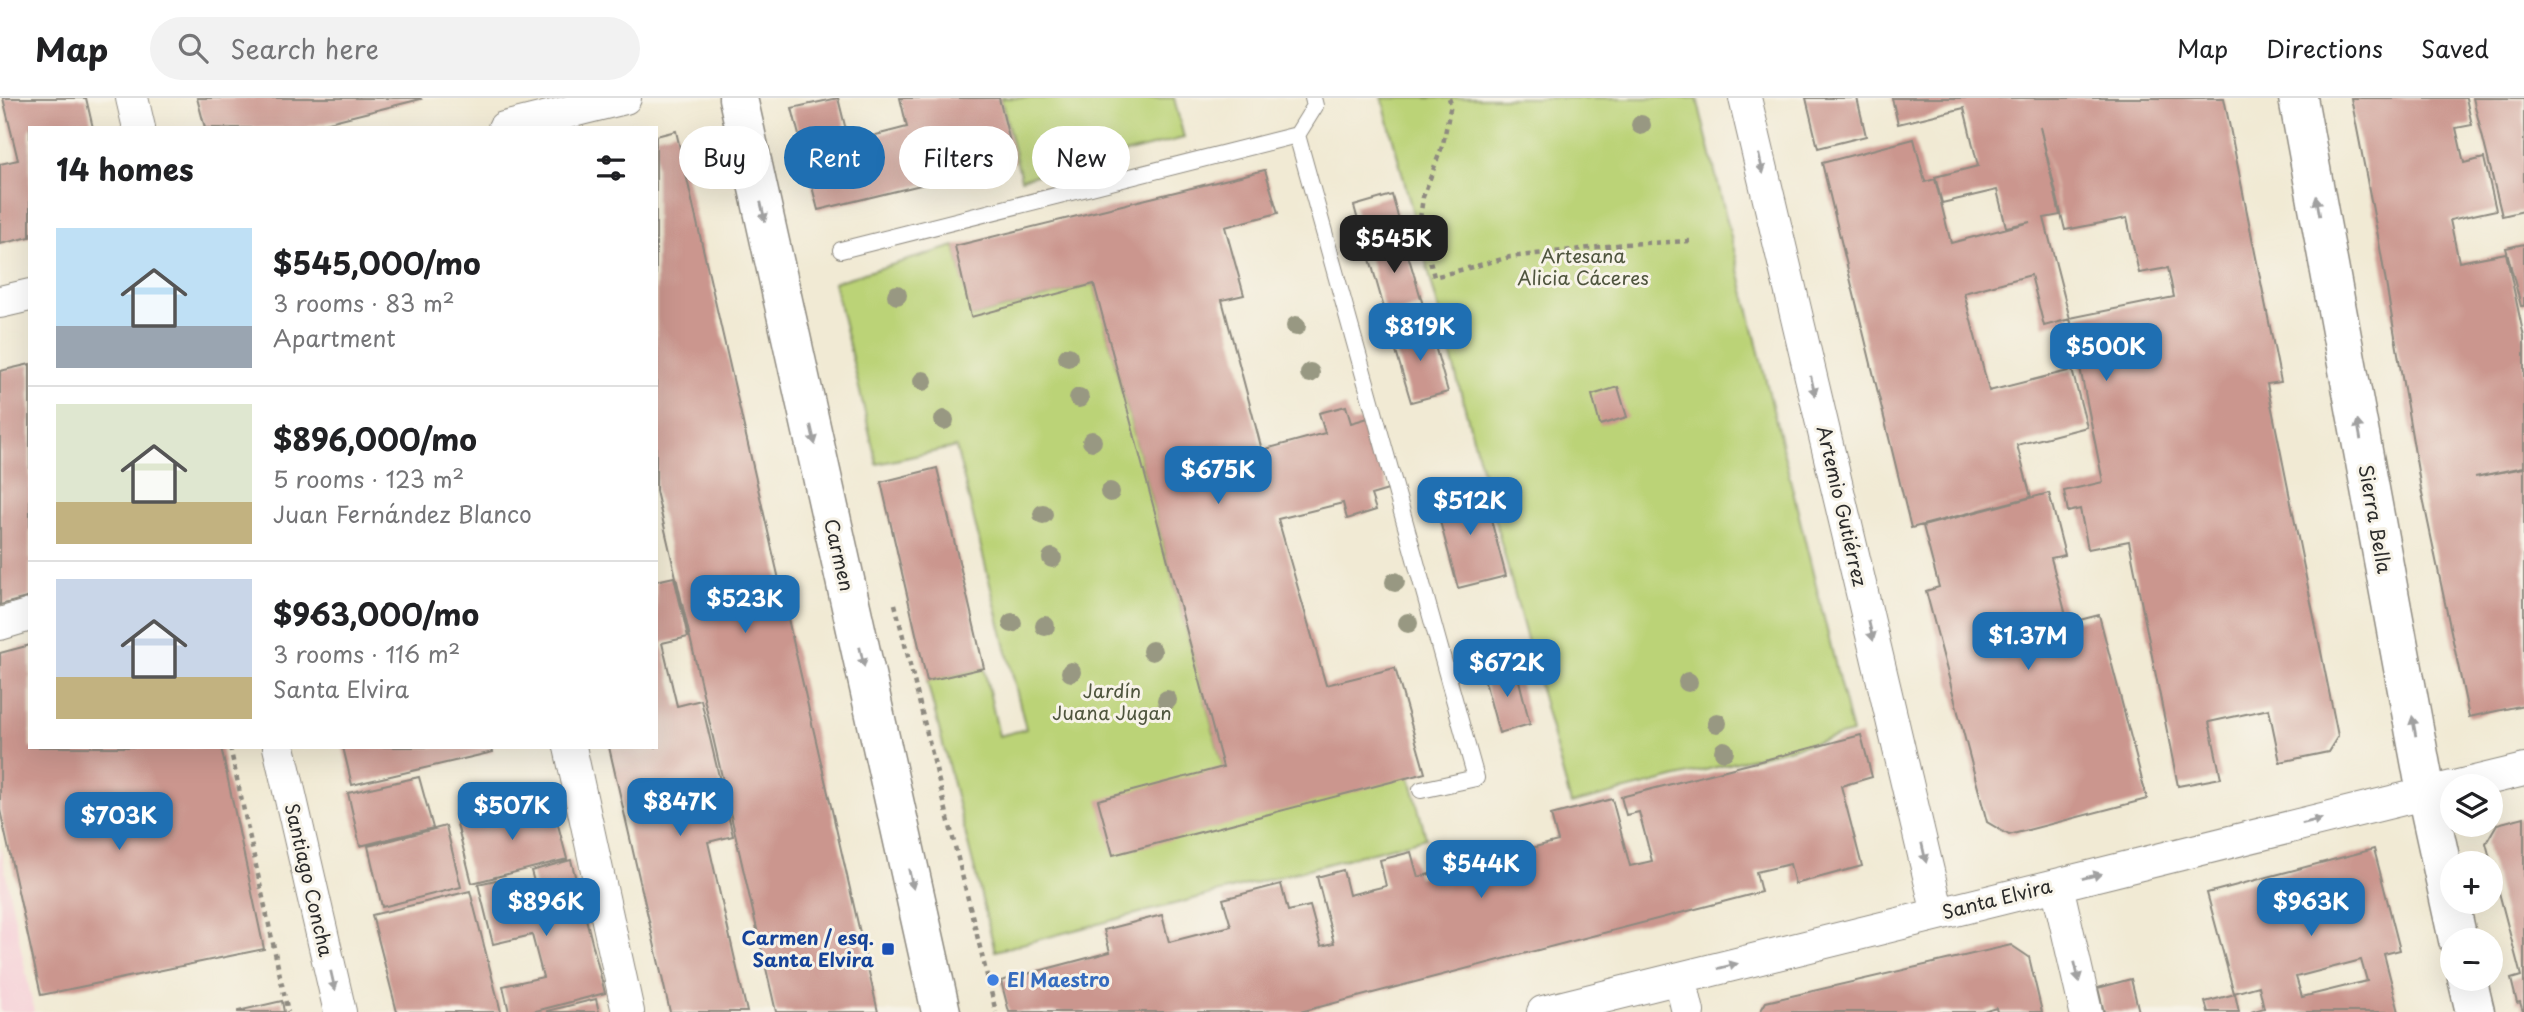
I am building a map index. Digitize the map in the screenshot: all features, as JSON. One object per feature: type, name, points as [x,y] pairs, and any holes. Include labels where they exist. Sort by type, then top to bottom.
[{"type":"main road","name":"Carmen","points":[[738,98],[941,1012]]},
{"type":"main road","name":"Sierra Bella","points":[[2298,98],[2442,774]]},
{"type":"main road","name":"Sierra Bella","points":[[2449,837],[2457,928]]},
{"type":"main road","points":[[2470,991],[2474,1012]]},
{"type":"street","points":[[132,98],[139,126]]},
{"type":"street","points":[[512,126],[625,98]]},
{"type":"street","name":"Artemio Gutiérrez","points":[[1745,98],[1938,914]]},
{"type":"street","points":[[0,302],[28,295]]},
{"type":"street","points":[[0,624],[28,616]]},
{"type":"street","name":"Santiago Concha","points":[[279,749],[340,1012]]},
{"type":"street","points":[[570,749],[628,1012]]},
{"type":"street","name":"Santa Elvira","points":[[2503,775],[2524,770]]},
{"type":"street","name":"Santa Elvira","points":[[1543,1012],[2440,790]]},
{"type":"street","points":[[2057,885],[2086,1012]]},
{"type":"street","points":[[1680,978],[1688,1012]]},
{"type":"lane","points":[[841,250],[1297,135],[1315,106],[1313,98]]},
{"type":"lane","points":[[1297,135],[1476,778],[1421,790]]},
{"type":"path","points":[[1449,98],[1451,104],[1443,144],[1423,197],[1420,219],[1434,277],[1510,257],[1625,244],[1690,241]]},
{"type":"path","points":[[230,749],[288,1012]]},
{"type":"shaded area","points":[[0,846],[34,1012],[0,1012]]},
{"type":"green space","points":[[1001,98],[1174,98],[1184,138],[1130,152],[1130,126],[1032,126],[1032,176],[1021,179],[1018,167],[1018,126],[1008,126]]},
{"type":"green space","name":"Artesana Alicia Cáceres","points":[[1382,98],[1697,98],[1852,733],[1571,804]]},
{"type":"green space","name":"Jardín Juana Jugan","points":[[955,246],[972,317],[1094,284],[1223,767],[1410,777],[1426,838],[995,951],[927,681],[984,668],[999,736],[1026,729],[956,447],[877,464],[834,282]]},
{"type":"building","points":[[3,98],[86,98],[93,126],[28,126],[28,237],[0,244],[0,164],[18,160]]},
{"type":"building","points":[[197,98],[421,99],[313,126],[204,126]]},
{"type":"building","points":[[838,98],[845,126],[797,126],[792,108]]},
{"type":"building","points":[[900,98],[999,98],[1006,126],[907,126]]},
{"type":"building","points":[[1806,98],[1857,98],[1866,136],[1818,148]]},
{"type":"building","points":[[1892,98],[2224,98],[2281,382],[2267,384],[2338,736],[2328,752],[2280,762],[2269,709],[2209,722],[2221,778],[2178,786],[2129,541],[2088,549],[2080,509],[2068,512],[2064,491],[2103,482],[2070,318],[2174,297],[2168,268],[2139,273],[2127,218],[2065,230],[2040,127],[2060,215],[2044,218],[2070,319],[2044,326],[2031,275],[1964,293],[1989,391],[2072,370],[2087,427],[2017,445],[2031,497],[1911,528],[1822,163],[1914,139],[1925,182],[1935,179],[1951,243],[2030,222],[2006,227],[1997,190],[1942,203],[1935,177],[1978,166],[1964,108],[1898,124]]},
{"type":"building","points":[[2351,98],[2466,98],[2472,125],[2456,128],[2464,163],[2484,158],[2496,210],[2450,220],[2459,262],[2506,253],[2524,337],[2524,467],[2475,477],[2524,468],[2524,705],[2469,717],[2421,489],[2378,236]]},
{"type":"building","points":[[2473,98],[2524,98],[2524,211],[2502,216]]},
{"type":"building","points":[[899,129],[899,189],[904,189],[818,210],[813,189],[885,189],[885,133]]},
{"type":"building","points":[[676,131],[679,144],[679,189],[689,189],[878,1012],[776,1012],[658,500],[658,136]]},
{"type":"building","points":[[1265,170],[1278,213],[1225,227],[1244,295],[1222,300],[1262,450],[1325,433],[1319,413],[1346,406],[1351,423],[1368,418],[1388,490],[1371,495],[1376,510],[1347,519],[1343,503],[1278,519],[1326,685],[1395,668],[1425,773],[1113,855],[1098,800],[1223,767],[1094,284],[971,317],[955,246]]},
{"type":"building","points":[[1392,195],[1400,224],[1362,235],[1354,206]]},
{"type":"building","points":[[1402,235],[1423,305],[1386,315],[1366,245]]},
{"type":"building","points":[[2524,244],[2524,306],[2521,306],[2506,248]]},
{"type":"building","points":[[1429,325],[1448,392],[1411,402],[1391,335]]},
{"type":"building","points":[[28,364],[28,598],[0,605],[0,371]]},
{"type":"building","points":[[1618,387],[1627,417],[1600,425],[1592,395]]},
{"type":"building","points":[[937,468],[984,668],[927,681],[881,482]]},
{"type":"building","points":[[1482,486],[1506,576],[1458,588],[1434,499]]},
{"type":"building","points":[[2049,493],[2065,555],[2051,558],[2068,623],[2099,615],[2147,799],[2009,835],[1987,822],[1926,591],[1939,587],[1923,526]]},
{"type":"building","points":[[674,577],[688,637],[662,643],[677,706],[701,700],[733,836],[708,842],[747,1012],[670,1012],[609,749],[658,749],[658,581]]},
{"type":"building","points":[[28,646],[28,749],[221,749],[264,949],[41,995],[0,810],[0,653]]},
{"type":"building","points":[[1515,665],[1530,724],[1499,733],[1483,674]]},
{"type":"building","points":[[1861,735],[1872,777],[1841,786],[1862,866],[1795,884],[1790,864],[1756,872],[1761,892],[1300,1012],[1009,1012],[1001,981],[1110,952],[1104,930],[1162,915],[1169,942],[1231,926],[1223,899],[1281,884],[1288,911],[1310,906],[1321,946],[1334,943],[1317,877],[1343,870],[1349,895],[1386,886],[1380,860],[1411,852],[1418,877],[1558,841],[1551,815],[1612,799],[1630,866],[1652,861],[1639,812],[1626,815],[1621,797]]},
{"type":"building","points":[[343,749],[492,749],[493,752],[352,785]]},
{"type":"building","points":[[419,777],[433,828],[360,846],[348,793]]},
{"type":"building","points":[[552,802],[567,859],[472,883],[457,824]]},
{"type":"building","points":[[2524,817],[2524,1012],[2520,1002],[2517,1003],[2511,979],[2521,976],[2503,908],[2503,851],[2488,851],[2486,843],[2489,837],[2503,837],[2503,822]]},
{"type":"building","points":[[446,826],[461,887],[382,907],[368,846]]},
{"type":"building","points":[[2374,849],[2400,950],[2384,954],[2399,1012],[2251,1012],[2264,1008],[2259,986],[2234,993],[2207,893]],"holes":[[[2361,960],[2367,981],[2302,997],[2296,977]]]},
{"type":"building","points":[[571,860],[605,993],[532,1012],[509,1012],[503,986],[543,977],[532,935],[493,944],[478,884],[496,880],[500,894],[535,885],[531,871]]},
{"type":"building","points":[[470,891],[501,1012],[397,1012],[372,915]]},
{"type":"building","points":[[2011,945],[2029,957],[2042,1012],[1997,1012],[1996,1008],[1983,1012],[1760,1012],[1766,1002]]},
{"type":"building","points":[[2131,979],[2139,1012],[2104,1012],[2098,988]]},
{"type":"building","points":[[2235,994],[2239,1012],[2208,1012],[2205,1002]]},
{"type":"building","points":[[596,999],[599,1012],[547,1012],[547,1011]]},
{"type":"building","points":[[282,1001],[284,1012],[238,1012],[238,1011]]},
{"type":"place","name":"Carmen / esq. Santa Elvira","points":[[888,949]]},
{"type":"place","name":"El Maestro","points":[[993,980]]}]
